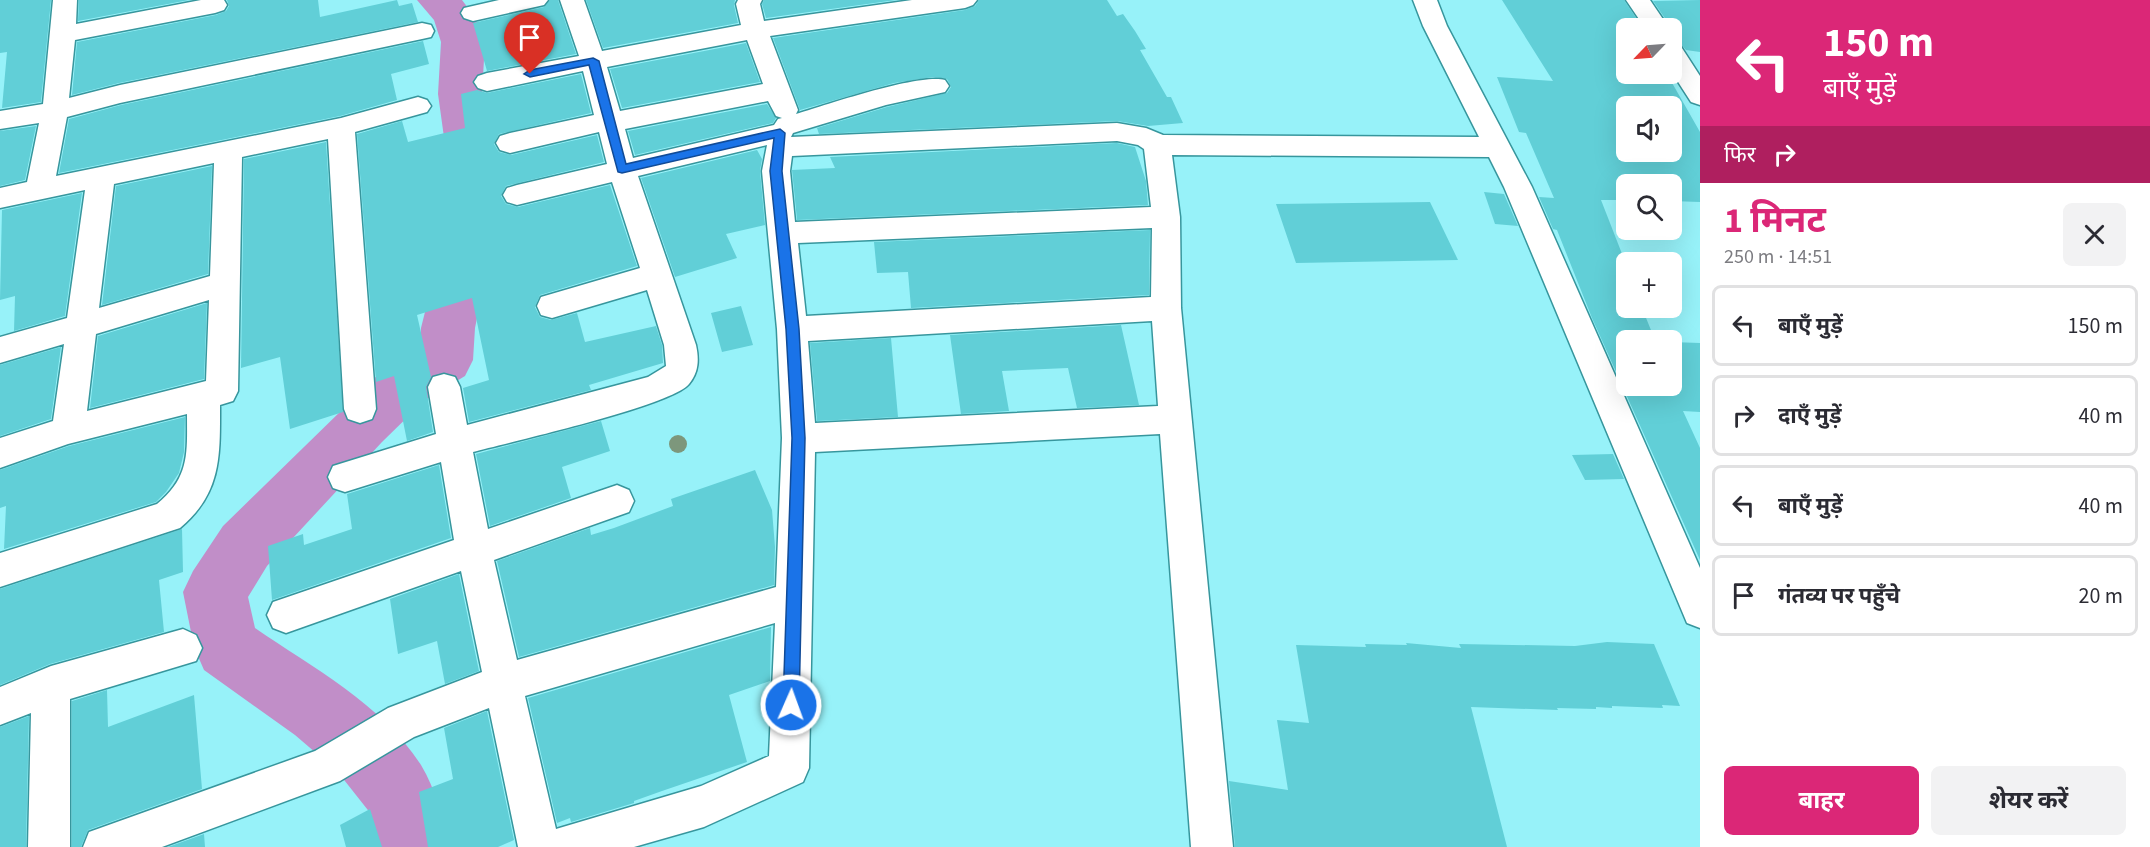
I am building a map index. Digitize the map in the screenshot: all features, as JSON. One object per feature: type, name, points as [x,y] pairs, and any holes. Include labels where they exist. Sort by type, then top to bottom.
[{"type":"street","points":[[39,190],[56,111],[65,0]]},
{"type":"street","points":[[473,13],[536,0]]},
{"type":"street","points":[[345,477],[454,443],[655,389],[673,380],[682,370],[684,360],[622,169],[593,61],[572,0]]},
{"type":"street","points":[[562,847],[704,806],[789,768],[798,438],[792,329],[776,171],[785,110],[755,30],[748,4],[750,0]]},
{"type":"street","points":[[487,82],[755,30],[965,0]]},
{"type":"street","points":[[1425,0],[1435,26],[1498,147],[1532,219],[1700,610]]},
{"type":"street","points":[[1638,0],[1650,18]]},
{"type":"street","points":[[63,34],[215,5]]},
{"type":"street","points":[[0,120],[56,111],[120,94],[422,31]]},
{"type":"street","points":[[1682,68],[1700,96]]},
{"type":"street","points":[[517,195],[622,169],[782,135],[884,97],[936,86]]},
{"type":"street","points":[[510,144],[608,121],[624,120],[778,90]]},
{"type":"street","points":[[0,198],[341,126],[418,106]]},
{"type":"street","points":[[341,126],[360,410]]},
{"type":"street","points":[[782,135],[1117,132],[1146,137],[1157,145],[1498,147]]},
{"type":"street","points":[[1157,145],[1166,217],[1166,308],[1212,847]]},
{"type":"street","points":[[0,453],[68,430],[222,390],[228,150]]},
{"type":"street","points":[[68,430],[101,177]]},
{"type":"street","points":[[783,233],[1166,217]]},
{"type":"street","points":[[552,306],[657,275]]},
{"type":"street","points":[[0,350],[224,284]]},
{"type":"street","points":[[792,329],[1166,308]]},
{"type":"street","points":[[444,387],[474,550],[539,847]]},
{"type":"street","points":[[0,570],[168,517],[180,508],[189,499],[198,483],[201,469],[204,396]]},
{"type":"street","points":[[798,438],[1175,419]]},
{"type":"street","points":[[286,615],[617,501]]},
{"type":"street","points":[[104,847],[326,767],[402,722],[504,682],[794,600]]},
{"type":"street","points":[[0,706],[51,685],[183,648]]},
{"type":"street","points":[[49,847],[51,685]]},
{"type":"building","points":[[0,0],[51,0],[41,102],[2,108],[7,52],[0,53]]},
{"type":"building","points":[[79,0],[189,0],[78,21]]},
{"type":"building","points":[[227,0],[318,0],[320,17],[397,0],[399,6],[412,3],[418,22],[119,83],[72,95],[77,42],[216,15],[226,11],[229,6]]},
{"type":"building","points":[[550,0],[558,0],[576,54],[487,71],[473,23],[544,7]]},
{"type":"building","points":[[586,0],[735,0],[738,23],[603,48]]},
{"type":"building","points":[[764,0],[896,0],[766,18],[762,4]]},
{"type":"building","points":[[979,0],[1107,0],[1117,16],[1123,14],[1135,31],[1146,49],[1140,50],[1167,97],[1171,97],[1183,123],[1148,126],[1117,121],[819,134],[817,128],[887,107],[947,93],[951,87],[947,79],[933,77],[894,83],[800,110],[773,38],[965,10],[975,6]]},
{"type":"building","points":[[1502,0],[1624,0],[1636,18],[1616,18],[1616,84],[1673,84],[1680,96],[1616,96],[1616,162],[1682,162],[1682,100],[1700,132],[1700,202],[1682,201],[1682,174],[1616,174],[1616,200],[1601,200],[1621,252],[1616,252],[1616,318],[1646,318],[1651,330],[1616,330],[1616,372],[1557,230],[1553,229],[1539,197],[1554,198],[1526,133],[1519,132],[1497,77],[1553,81]]},
{"type":"building","points":[[1700,0],[1700,52],[1686,50],[1682,45],[1682,18],[1665,18],[1653,1]]},
{"type":"building","points":[[423,41],[429,64],[391,74],[397,100],[340,116],[59,173],[69,119],[121,105]]},
{"type":"building","points":[[746,43],[760,82],[622,108],[610,69]]},
{"type":"building","points":[[581,74],[591,113],[499,134],[494,144],[499,152],[511,155],[597,135],[604,162],[506,186],[501,196],[506,204],[518,207],[610,185],[637,266],[540,295],[535,307],[540,317],[551,320],[577,313],[585,342],[656,326],[662,345],[663,363],[589,385],[591,390],[469,422],[463,388],[489,380],[472,298],[417,315],[431,377],[426,387],[433,432],[407,441],[394,376],[376,382],[357,134],[402,121],[408,142],[465,128],[461,94],[477,90],[487,93]]},
{"type":"building","points":[[767,104],[776,118],[773,123],[635,155],[628,131]]},
{"type":"building","points":[[36,126],[25,180],[0,186],[0,131]]},
{"type":"building","points":[[326,142],[343,412],[290,429],[280,357],[241,368],[244,159]]},
{"type":"building","points":[[1117,143],[1135,147],[1146,181],[1148,205],[797,220],[792,170],[835,168],[830,157]]},
{"type":"building","points":[[757,150],[762,159],[760,171],[765,225],[726,234],[737,258],[675,277],[641,178]]},
{"type":"building","points":[[212,166],[208,274],[102,305],[116,186]]},
{"type":"building","points":[[1484,192],[1504,194],[1518,226],[1495,224]]},
{"type":"building","points":[[82,193],[65,316],[14,331],[15,296],[0,300],[2,210]]},
{"type":"building","points":[[1430,202],[1458,260],[1296,263],[1276,204]]},
{"type":"building","points":[[1150,230],[1149,295],[911,308],[908,272],[877,273],[874,242]]},
{"type":"building","points":[[207,303],[204,379],[90,408],[98,336]]},
{"type":"building","points":[[741,306],[753,345],[722,352],[711,313]]},
{"type":"building","points":[[1121,325],[1139,405],[1077,408],[1068,368],[1002,371],[1009,411],[961,414],[950,335]]},
{"type":"building","points":[[891,338],[898,417],[817,421],[810,343]]},
{"type":"building","points":[[1682,342],[1700,343],[1700,412],[1683,411],[1700,448],[1700,560],[1627,396],[1682,396]]},
{"type":"building","points":[[61,347],[51,419],[0,436],[0,365]]},
{"type":"building","points":[[185,417],[184,452],[179,473],[156,502],[4,549],[6,506],[0,508],[0,470],[69,446]]},
{"type":"building","points":[[601,421],[610,451],[562,467],[571,498],[490,526],[476,454]]},
{"type":"building","points":[[1613,454],[1624,479],[1585,480],[1572,455]]},
{"type":"building","points":[[439,465],[451,538],[272,600],[268,546],[303,534],[304,545],[352,529],[347,494]]},
{"type":"building","points":[[755,470],[772,510],[775,547],[774,585],[519,657],[497,561],[590,528],[591,535],[614,528],[673,506],[671,499]]},
{"type":"building","points":[[182,529],[183,572],[159,580],[164,632],[50,664],[0,685],[0,589]]},
{"type":"building","points":[[459,574],[479,671],[445,684],[437,641],[398,654],[390,599]]},
{"type":"building","points":[[771,627],[770,681],[729,695],[747,762],[634,801],[634,803],[571,822],[570,818],[557,823],[528,698]]},
{"type":"building","points":[[1607,642],[1654,644],[1680,706],[1557,708],[1558,710],[1471,707],[1507,847],[1235,847],[1229,781],[1288,790],[1277,720],[1309,723],[1296,645],[1366,647],[1365,644],[1407,645],[1406,643],[1461,648],[1459,644],[1575,646]]},
{"type":"building","points":[[107,690],[108,727],[194,695],[202,789],[88,830],[81,847],[72,847],[72,701]]},
{"type":"building","points":[[487,711],[514,840],[498,847],[428,847],[419,792],[453,779],[444,728]]},
{"type":"building","points":[[29,716],[26,847],[0,847],[0,727]]},
{"type":"building","points":[[370,809],[382,847],[346,847],[340,825]]},
{"type":"building","points":[[204,834],[205,847],[168,847]]},
{"type":"waterway","points":[[416,847],[396,790],[362,747],[319,711],[227,647],[215,592],[245,546],[362,425],[405,384],[446,360],[448,328],[467,244],[471,159],[460,94],[463,42],[453,16],[438,0]]},
{"type":"route","points":[[530,74],[593,61],[622,169],[780,133],[776,171],[792,329],[798,438],[791,705]]}]
